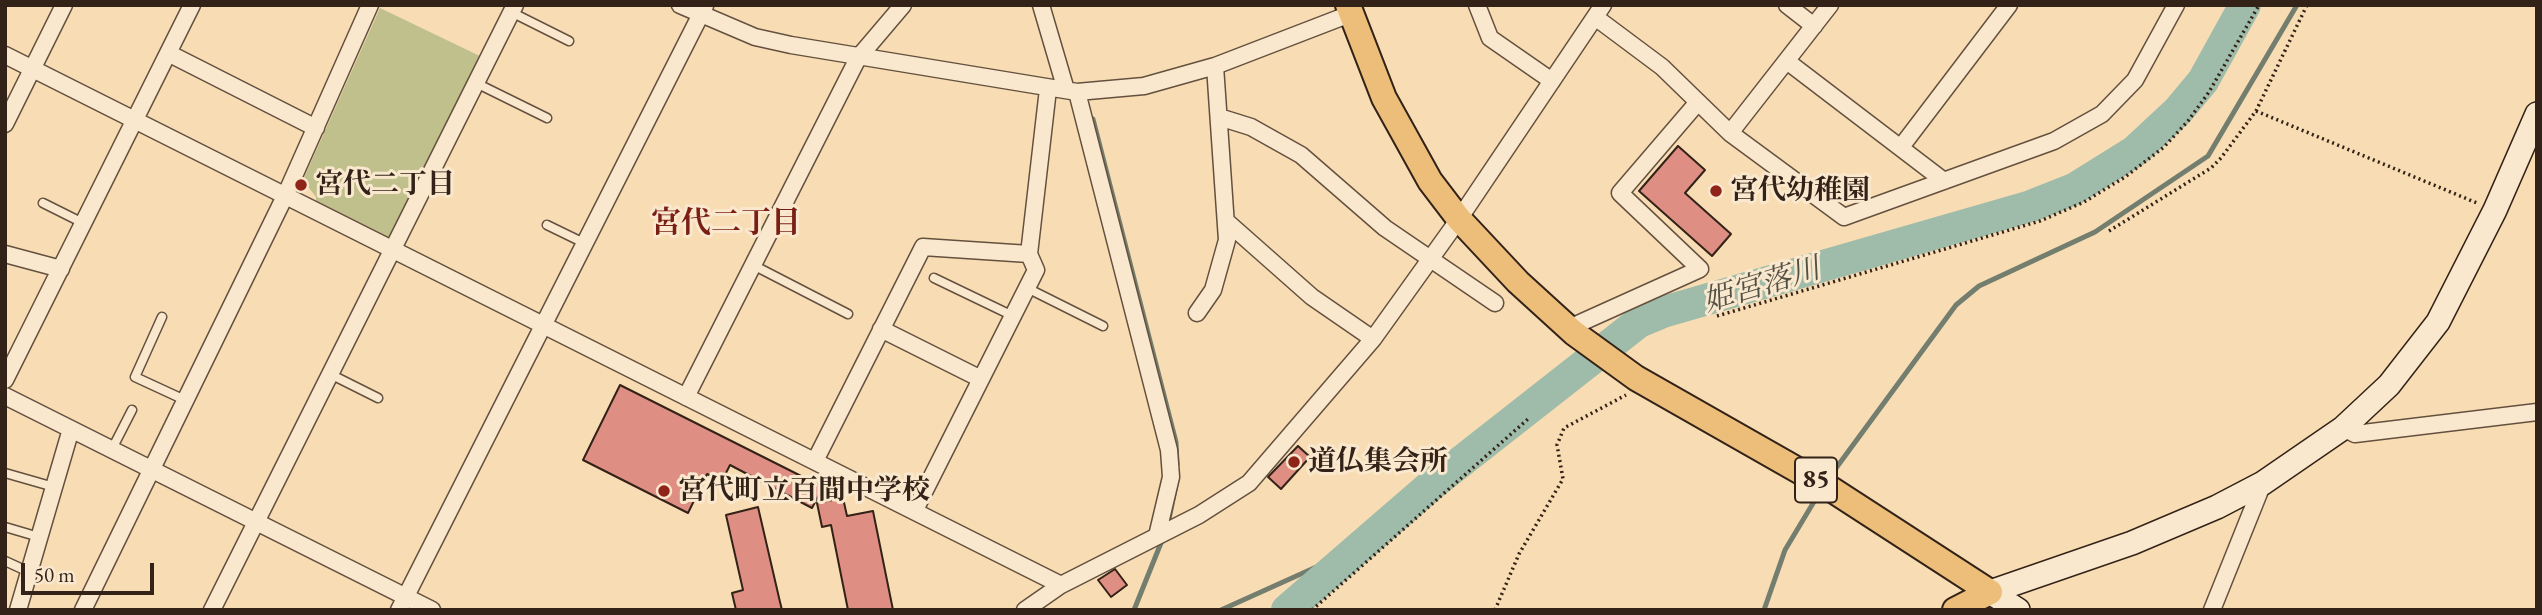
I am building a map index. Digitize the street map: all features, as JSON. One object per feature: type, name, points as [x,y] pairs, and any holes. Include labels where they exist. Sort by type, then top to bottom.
[{"type":"main road","name":"85","points":[[1349,9],[1373,73],[1430,181],[1459,219],[1518,282],[1571,330],[1641,381],[1831,489],[1990,592]]},
{"type":"main road","points":[[1955,610],[1990,592]]},
{"type":"street","points":[[5,124],[64,5]]},
{"type":"street","points":[[5,380],[192,5]]},
{"type":"street","points":[[83,610],[154,470],[286,194],[370,5]]},
{"type":"street","points":[[680,5],[702,9],[755,37],[858,58],[1072,91],[1144,86],[1214,66],[1349,9]]},
{"type":"street","points":[[686,397],[858,58],[903,5]]},
{"type":"street","points":[[1041,5],[1072,91],[1169,450],[1171,477],[1157,536]]},
{"type":"street","points":[[1478,5],[1490,38],[1552,80]]},
{"type":"street","points":[[1787,5],[1814,26]]},
{"type":"street","points":[[1730,134],[1830,5]]},
{"type":"street","points":[[1900,147],[2008,5]]},
{"type":"street","points":[[1025,610],[1061,585],[1157,536],[1250,483],[1373,339],[1459,219],[1599,11],[1662,67],[1730,134],[1844,217],[2054,141],[2102,114],[2135,80],[2173,7]]},
{"type":"street","points":[[212,610],[513,9]]},
{"type":"street","points":[[403,603],[702,9]]},
{"type":"street","points":[[168,53],[316,128]]},
{"type":"street","points":[[5,55],[1061,585]]},
{"type":"street","points":[[1788,61],[1944,181]]},
{"type":"street","points":[[1197,313],[1213,290],[1227,240],[1214,66]]},
{"type":"street","points":[[915,510],[1036,270],[1029,254],[1048,89]]},
{"type":"street","points":[[1571,330],[1700,269],[1620,193],[1698,102]]},
{"type":"street","points":[[1990,592],[2132,543],[2217,507],[2263,483],[2343,428],[2389,385],[2438,322],[2495,210],[2537,114]]},
{"type":"street","points":[[1219,117],[1251,127],[1301,155],[1385,228],[1495,303]]},
{"type":"street","points":[[1226,221],[1312,297],[1373,339]]},
{"type":"street","points":[[815,461],[923,247],[1029,254]]},
{"type":"street","points":[[5,254],[61,269]]},
{"type":"street","points":[[881,329],[981,379]]},
{"type":"street","points":[[5,396],[257,521],[403,603],[432,610]]},
{"type":"street","points":[[2343,428],[2355,434],[2537,412]]},
{"type":"street","points":[[18,610],[71,429]]},
{"type":"street","points":[[2212,610],[2263,483]]},
{"type":"street","points":[[1990,592],[2018,610]]},
{"type":"lane","points":[[513,9],[569,40]]},
{"type":"lane","points":[[476,83],[547,118]]},
{"type":"lane","points":[[43,203],[83,223]]},
{"type":"lane","points":[[547,225],[584,243]]},
{"type":"lane","points":[[752,265],[848,314]]},
{"type":"lane","points":[[934,278],[1013,316]]},
{"type":"lane","points":[[1027,288],[1103,326]]},
{"type":"lane","points":[[162,317],[135,377],[187,401]]},
{"type":"lane","points":[[330,374],[378,398]]},
{"type":"lane","points":[[112,449],[132,410]]},
{"type":"lane","points":[[5,473],[54,487]]},
{"type":"lane","points":[[5,527],[39,537]]},
{"type":"lane","points":[[5,561],[29,572]]},
{"type":"path","points":[[1717,316],[2040,220],[2084,202],[2154,154],[2188,121],[2209,92],[2259,5]]},
{"type":"path","points":[[2109,231],[2211,168],[2256,111],[2307,5]]},
{"type":"path","points":[[2256,111],[2495,210]]},
{"type":"path","points":[[1495,610],[1519,554],[1563,479],[1557,445],[1564,428],[1641,381]]},
{"type":"path","points":[[1312,610],[1528,419]]},
{"type":"green space","points":[[380,8],[484,58],[391,240],[316,203],[316,197],[303,180]]},
{"type":"building","points":[[1678,146],[1705,170],[1685,193],[1731,234],[1712,256],[1639,191]]},
{"type":"building","points":[[620,385],[823,487],[812,508],[730,465],[722,481],[707,474],[688,513],[583,460]]},
{"type":"building","name":"道仏集会所","points":[[1298,446],[1310,457],[1281,489],[1268,477]]},
{"type":"building","points":[[843,498],[847,516],[873,511],[893,610],[848,610],[831,525],[822,527],[817,503]]},
{"type":"building","points":[[758,507],[782,610],[736,610],[732,593],[743,590],[726,515]]},
{"type":"building","points":[[1115,569],[1127,585],[1111,597],[1098,580]]},
{"type":"waterway","name":"姫宮落川","points":[[1287,610],[1435,482],[1639,322],[1663,312],[2031,206],[2074,189],[2135,151],[2178,111],[2203,81],[2245,5]]},
{"type":"waterway","points":[[1828,479],[1956,305],[1979,286],[2095,232],[2208,156],[2297,5]]},
{"type":"waterway","points":[[1093,119],[1176,442],[1177,464]]},
{"type":"waterway","points":[[1169,519],[1176,484]]},
{"type":"waterway","points":[[1764,610],[1785,550],[1821,490]]},
{"type":"waterway","points":[[1134,610],[1163,538]]},
{"type":"waterway","points":[[1221,610],[1354,550]]},
{"type":"place","name":"宮代二丁目","points":[[301,185]]},
{"type":"place","name":"宮代幼稚園","points":[[1716,191]]},
{"type":"place","name":"道仏集会所","points":[[1294,462]]},
{"type":"place","name":"宮代町立百間中学校","points":[[664,491]]},
{"type":"district","name":"宮代二丁目","points":[[726,224]]}]
